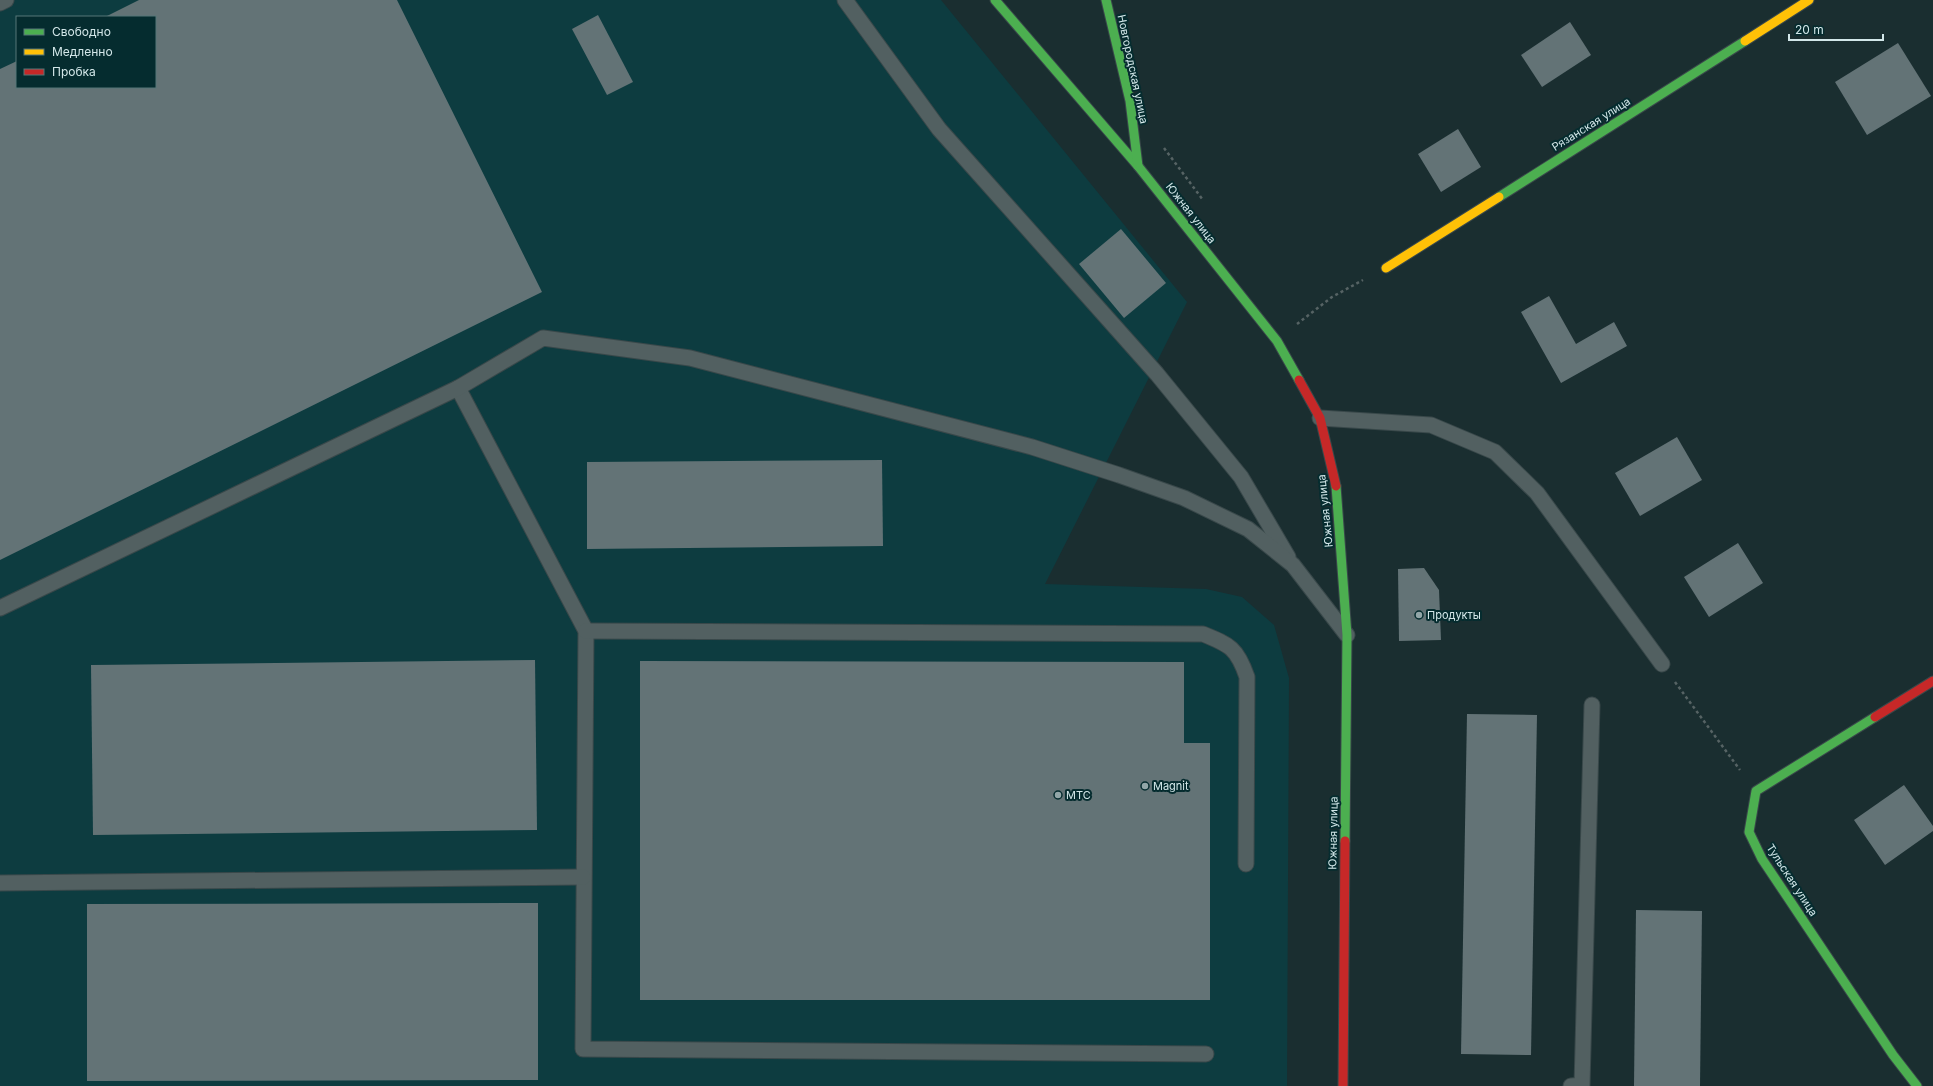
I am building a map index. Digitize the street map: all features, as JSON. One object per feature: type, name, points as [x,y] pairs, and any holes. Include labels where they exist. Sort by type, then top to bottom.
[{"type":"street","name":"Южная улица","points":[[995,0],[1138,166],[1277,341],[1320,418],[1336,480],[1347,635],[1343,1086]]},
{"type":"street","name":"Новгородская улица","points":[[1106,0],[1130,101],[1138,166]]},
{"type":"street","name":"Рязанская улица","points":[[1386,268],[1809,0]]},
{"type":"street","points":[[1756,792],[1933,682]]},
{"type":"street","name":"Тульская улица","points":[[1756,792],[1749,832],[1762,859],[1893,1055],[1917,1086]]},
{"type":"lane","points":[[0,3],[6,0]]},
{"type":"lane","points":[[845,0],[939,129],[1157,374],[1241,477],[1293,565],[1347,635]]},
{"type":"lane","points":[[0,608],[458,388],[543,338],[690,358],[1032,447],[1120,475],[1184,498],[1248,529],[1293,565]]},
{"type":"lane","points":[[458,388],[586,631],[583,877],[583,1049],[1206,1054]]},
{"type":"lane","points":[[1320,418],[1431,425],[1495,452],[1537,493],[1662,664]]},
{"type":"lane","points":[[586,631],[1202,634],[1227,644],[1241,658],[1247,677],[1246,864]]},
{"type":"lane","points":[[1579,1086],[1592,705]]},
{"type":"lane","points":[[0,883],[583,877]]},
{"type":"path","points":[[1277,341],[1332,297],[1386,268]]},
{"type":"path","points":[[1662,664],[1756,792]]},
{"type":"shaded area","points":[[0,0],[941,0],[1187,302],[1045,584],[1206,589],[1242,597],[1274,625],[1289,678],[1287,1086],[0,1086]]},
{"type":"building","points":[[139,0],[397,0],[542,292],[0,560],[0,69],[16,61],[16,88],[156,88],[156,16],[107,16]]},
{"type":"building","points":[[598,15],[633,82],[607,95],[572,29]]},
{"type":"building","points":[[1570,22],[1591,55],[1542,87],[1521,55]]},
{"type":"building","points":[[1898,43],[1931,96],[1867,135],[1835,82]]},
{"type":"building","points":[[1458,129],[1481,167],[1441,192],[1418,154]]},
{"type":"building","points":[[1121,229],[1166,283],[1124,318],[1079,264]]},
{"type":"building","points":[[1549,296],[1576,344],[1614,322],[1627,346],[1561,383],[1521,312]]},
{"type":"building","points":[[1677,437],[1702,480],[1640,516],[1615,473]]},
{"type":"building","points":[[882,460],[883,546],[587,549],[587,462]]},
{"type":"building","points":[[1738,543],[1763,583],[1709,617],[1684,577]]},
{"type":"building","name":"Продукты","points":[[1424,568],[1439,590],[1441,640],[1399,641],[1398,569]]},
{"type":"building","points":[[535,660],[537,830],[93,835],[91,665]]},
{"type":"building","points":[[640,661],[1184,662],[1184,743],[1210,743],[1210,1000],[640,1000]]},
{"type":"building","points":[[1467,714],[1537,715],[1531,1055],[1461,1054]]},
{"type":"building","points":[[1904,785],[1933,826],[1933,831],[1885,865],[1854,820]]},
{"type":"building","points":[[538,903],[538,1080],[87,1081],[87,904]]},
{"type":"building","points":[[1636,910],[1702,911],[1700,1086],[1634,1086]]},
{"type":"traffic: fast","points":[[995,0],[1138,166],[1277,341],[1299,380]]},
{"type":"traffic: fast","points":[[1106,0],[1130,101],[1138,166]]},
{"type":"traffic: fast","points":[[1499,197],[1745,41]]},
{"type":"traffic: fast","points":[[1336,486],[1347,635],[1345,841]]},
{"type":"traffic: fast","points":[[1875,717],[1756,791],[1749,832],[1762,859],[1893,1055],[1917,1086]]},
{"type":"traffic: slow","points":[[1745,41],[1809,0]]},
{"type":"traffic: slow","points":[[1386,268],[1499,197]]},
{"type":"traffic: jam","points":[[1299,380],[1320,418],[1336,486]]},
{"type":"traffic: jam","points":[[1875,717],[1933,681]]},
{"type":"traffic: jam","points":[[1343,1086],[1345,841]]},
{"type":"place","name":"Продукты","points":[[1419,615]]},
{"type":"place","name":"Magnit","points":[[1145,786]]},
{"type":"place","name":"МТС","points":[[1058,795]]}]
